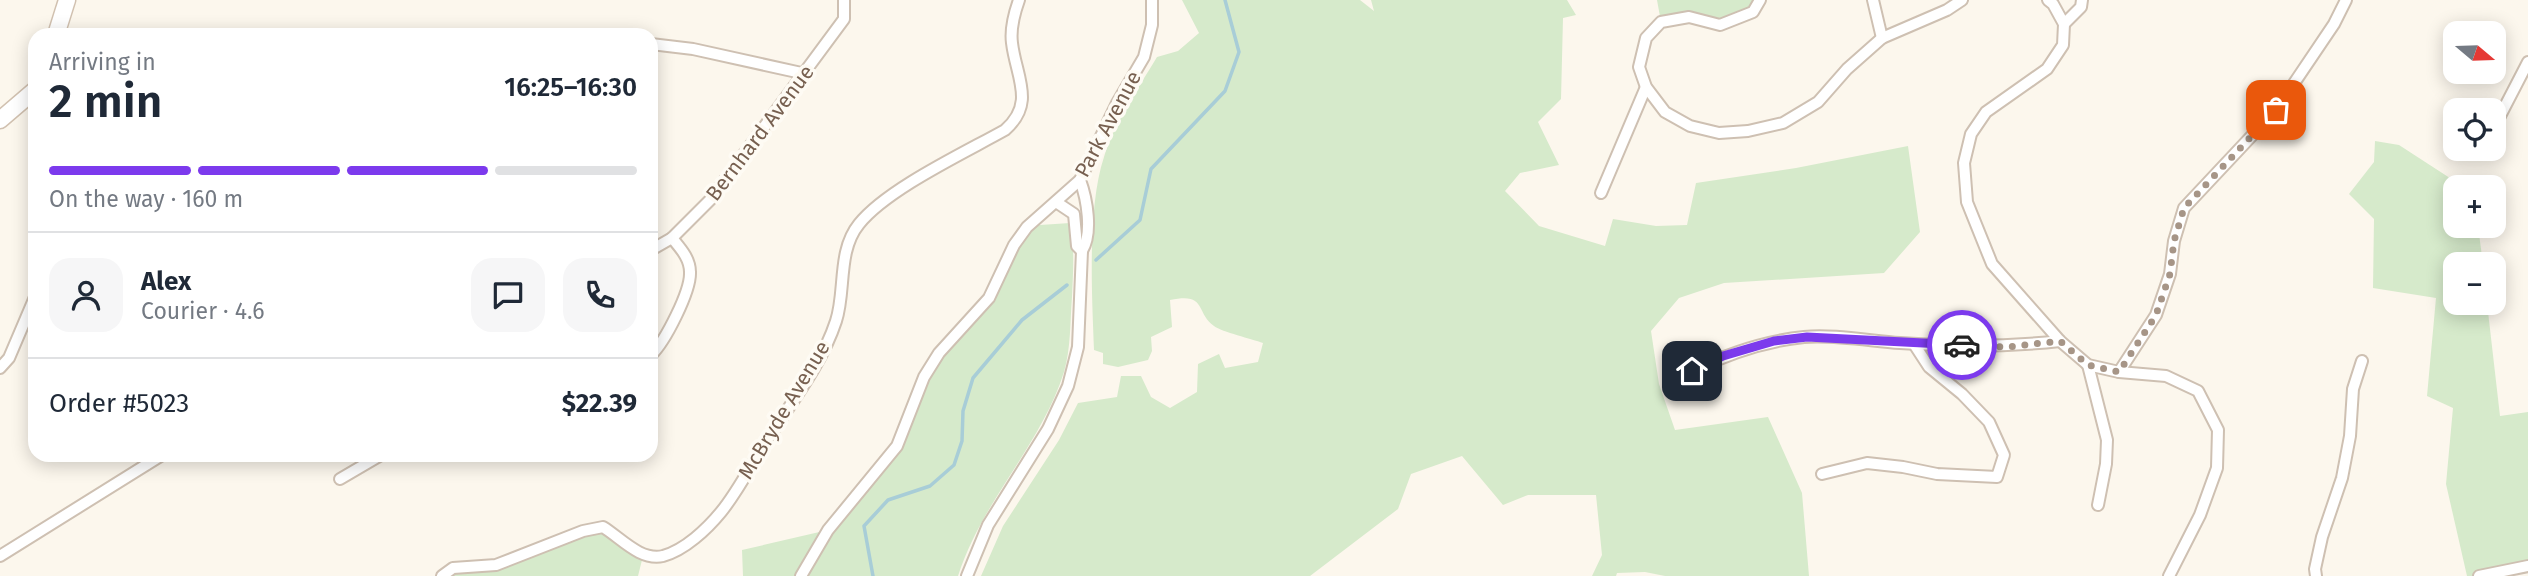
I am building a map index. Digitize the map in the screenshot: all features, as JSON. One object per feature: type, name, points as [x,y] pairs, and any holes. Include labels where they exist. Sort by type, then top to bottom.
[{"type":"main road","points":[[58,28],[66,0]]},
{"type":"main road","points":[[0,120],[28,96]]},
{"type":"street","name":"Bernhard Avenue","points":[[658,246],[672,238],[710,200],[806,74],[844,19],[844,0]]},
{"type":"street","name":"McBryde Avenue","points":[[442,576],[453,568],[496,565],[583,531],[603,527],[643,556],[663,556],[693,540],[721,512],[822,351],[837,321],[846,256],[858,225],[877,206],[1005,130],[1015,121],[1021,110],[1023,97],[1012,41],[1012,20],[1019,0]]},
{"type":"street","name":"Park Avenue","points":[[801,576],[828,530],[897,446],[924,377],[939,353],[989,298],[1014,245],[1027,227],[1080,180],[1117,103],[1144,57],[1152,25],[1152,0]]},
{"type":"street","points":[[1760,0],[1753,12],[1720,25],[1689,17],[1661,22],[1646,38],[1639,67],[1646,87],[1665,112],[1689,126],[1719,133],[1748,131],[1783,123],[1818,102],[1847,69],[1882,38],[1947,10],[1962,0]]},
{"type":"street","points":[[1873,0],[1882,38]]},
{"type":"street","points":[[2048,0],[2064,24],[2063,45],[2046,69],[1986,112],[1971,134],[1964,163],[1967,202],[1992,264],[2060,341],[2088,365],[2119,372],[2166,376],[2198,391],[2218,430],[2217,468],[2200,515],[2169,576]]},
{"type":"street","points":[[2064,24],[2081,7],[2082,0]]},
{"type":"street","points":[[2119,372],[2156,315],[2170,274],[2174,241],[2184,208],[2276,110],[2334,24],[2346,0]]},
{"type":"street","points":[[658,45],[806,74]]},
{"type":"street","points":[[2506,104],[2528,62]]},
{"type":"street","points":[[1601,193],[1646,87]]},
{"type":"street","points":[[967,576],[988,524],[1048,429],[1076,362],[1080,330],[1082,251],[1086,245],[1088,204],[1080,180]]},
{"type":"street","points":[[1056,202],[1074,214],[1082,216],[1087,213]]},
{"type":"street","points":[[1074,214],[1077,246],[1082,251]]},
{"type":"street","points":[[658,346],[670,330],[691,272],[686,255],[672,238]]},
{"type":"street","points":[[0,368],[9,358],[28,313]]},
{"type":"street","points":[[1692,371],[1723,356],[1774,341],[1807,337],[2007,347],[2060,341]]},
{"type":"street","points":[[1822,474],[1867,463],[1937,474],[1997,477],[2004,455],[1989,422],[1962,394],[1929,367],[1914,344]]},
{"type":"street","points":[[2316,576],[2322,537],[2342,478],[2350,436],[2353,389],[2362,361]]},
{"type":"street","points":[[2088,365],[2107,440],[2106,464],[2098,505]]},
{"type":"street","points":[[0,556],[151,462]]},
{"type":"street","points":[[340,479],[369,462]]},
{"type":"street","points":[[2480,576],[2528,566]]},
{"type":"green space","points":[[1182,0],[1360,0],[1374,11],[1371,0],[1567,0],[1576,15],[1563,18],[1561,99],[1538,122],[1559,165],[1520,173],[1505,191],[1539,226],[1605,246],[1613,219],[1656,226],[1687,225],[1696,183],[1796,168],[1908,146],[1920,232],[1884,273],[1724,283],[1679,298],[1651,331],[1659,384],[1675,430],[1768,417],[1802,493],[1809,576],[1665,576],[1645,572],[1592,576],[1602,555],[1596,495],[1528,495],[1503,505],[1462,456],[1411,474],[1398,509],[1310,576],[981,576],[1003,526],[1059,440],[1078,403],[1117,397],[1121,376],[1141,376],[1151,397],[1170,408],[1197,392],[1198,364],[1219,354],[1225,368],[1258,362],[1263,343],[1214,326],[1195,301],[1182,298],[1170,300],[1172,327],[1151,337],[1152,351],[1148,360],[1118,367],[1103,364],[1103,353],[1094,350],[1093,226],[1104,157],[1114,131],[1157,57],[1178,51],[1199,33]]},
{"type":"green space","points":[[1657,0],[1760,0],[1753,12],[1720,25],[1689,17],[1661,22]]},
{"type":"green space","points":[[2375,141],[2399,145],[2445,175],[2443,175],[2443,238],[2480,238],[2481,252],[2443,252],[2443,315],[2488,315],[2500,416],[2528,412],[2528,566],[2480,576],[2467,576],[2446,484],[2453,408],[2427,396],[2436,298],[2373,288],[2374,219],[2349,194],[2374,162]]},
{"type":"green space","points":[[1070,223],[1073,278],[1069,344],[1064,372],[1041,424],[981,523],[958,576],[743,576],[742,550],[828,530],[893,443],[919,376],[935,350],[985,295],[1025,226]]},
{"type":"green space","points":[[603,527],[643,556],[638,576],[451,576],[453,568],[496,565]]},
{"type":"waterway","points":[[1096,260],[1140,220],[1151,169],[1225,91],[1239,52],[1225,0]]},
{"type":"waterway","points":[[873,576],[864,526],[888,500],[930,486],[954,465],[962,441],[963,411],[973,378],[1022,320],[1067,285]]},
{"type":"way so far","points":[[1962,345],[2007,347],[2060,341],[2088,365],[2119,372],[2156,315],[2170,274],[2174,241],[2184,208],[2276,110]]},
{"type":"route","points":[[1692,371],[1723,356],[1774,341],[1807,337],[1962,345]]}]
